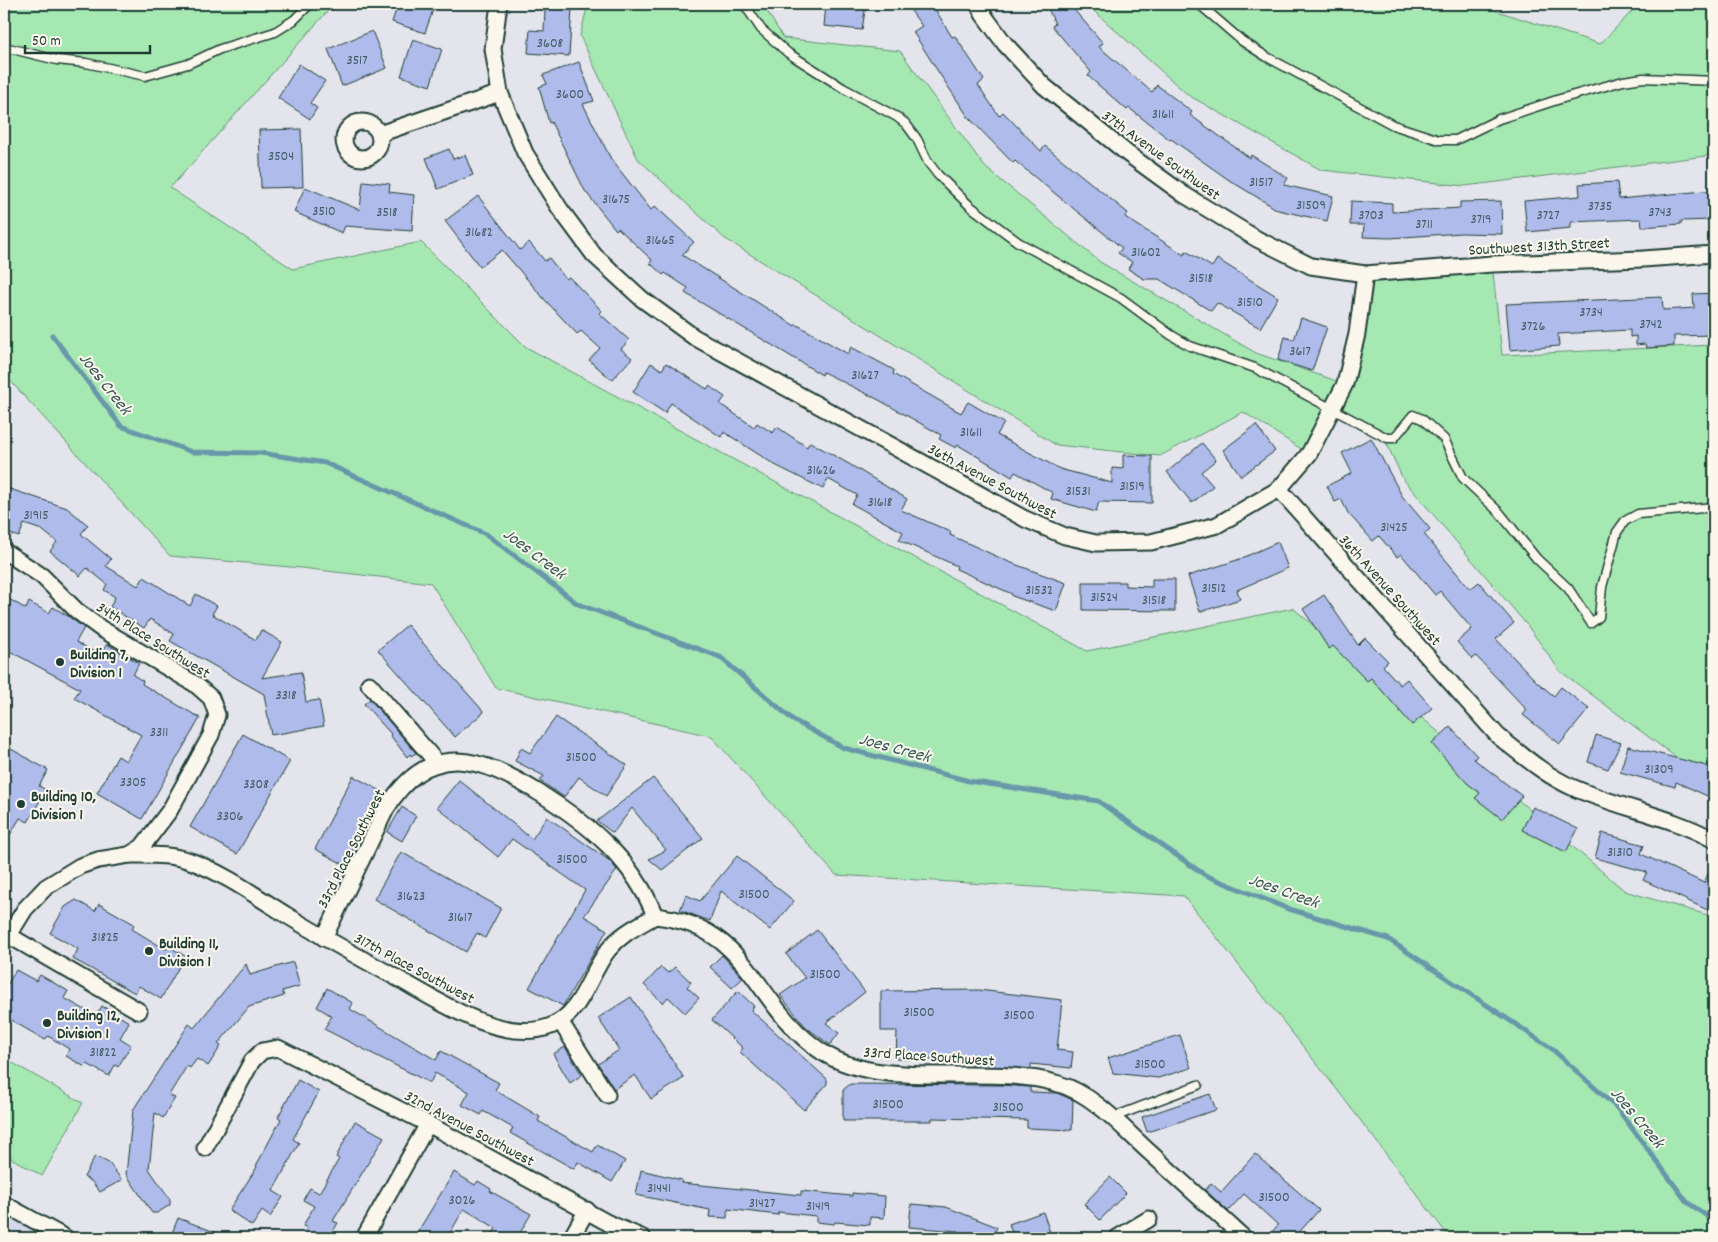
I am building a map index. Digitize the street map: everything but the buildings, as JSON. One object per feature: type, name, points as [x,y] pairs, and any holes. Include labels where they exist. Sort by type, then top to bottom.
[{"type":"street","name":"36th Avenue Southwest","points":[[499,4],[493,49],[500,93],[525,153],[560,209],[594,255],[642,299],[694,337],[1025,519],[1065,536],[1096,542],[1151,542],[1217,525],[1278,489],[1498,736],[1534,765],[1572,788],[1662,818],[1714,840]]},
{"type":"street","name":"37th Avenue Southwest","points":[[978,4],[982,14],[1005,44],[1044,86],[1128,154],[1183,194],[1256,239],[1311,266],[1365,274]]},
{"type":"street","points":[[379,134],[500,93]]},
{"type":"street","name":"Southwest 313th Street","points":[[1365,274],[1492,264],[1643,259],[1714,254]]},
{"type":"street","points":[[1278,489],[1309,454],[1345,384],[1357,334],[1365,274]]},
{"type":"street","name":"34th Place Southwest","points":[[4,551],[42,576],[72,607],[100,628],[191,681],[214,702],[217,715],[213,731],[170,810],[152,837],[130,855]]},
{"type":"street","points":[[369,684],[438,764]]},
{"type":"street","name":"33rd Place Southwest","points":[[324,938],[393,797],[411,777],[438,764],[466,761],[485,765],[517,780],[574,816],[601,838],[623,862],[642,888],[655,916],[693,924],[719,939],[746,966],[803,1038],[823,1053],[844,1064],[888,1073],[1027,1078],[1049,1081],[1077,1092],[1111,1118],[1244,1238]]},
{"type":"street","name":"317th Place Southwest","points":[[6,939],[25,908],[46,887],[64,875],[98,860],[130,855],[172,856],[192,862],[241,887],[324,938],[448,1006],[479,1020],[508,1028],[527,1030],[546,1027],[560,1021],[578,1002],[609,948],[632,929],[655,916]]},
{"type":"street","points":[[6,939],[140,1011]]},
{"type":"street","points":[[560,1021],[607,1095]]},
{"type":"street","name":"32nd Avenue Southwest","points":[[205,1148],[252,1061],[262,1051],[278,1048],[428,1124],[628,1233],[643,1238]]},
{"type":"street","points":[[364,1238],[428,1124]]},
{"type":"street","points":[[4,1204],[66,1238]]},
{"type":"street","points":[[571,1238],[586,1210]]},
{"type":"street","points":[[1117,1238],[1149,1219]]},
{"type":"lane","points":[[4,47],[57,60],[86,62],[145,76],[188,64],[220,49],[275,32],[294,20],[310,4]]},
{"type":"lane","points":[[744,4],[761,29],[788,52],[843,88],[897,117],[906,124],[917,139],[928,162],[938,175],[970,206],[1014,239],[1121,298],[1185,343],[1212,355],[1255,368],[1387,438],[1394,438],[1413,415],[1431,426],[1444,439],[1464,478],[1500,512],[1537,559],[1568,588],[1591,623],[1598,617],[1602,587],[1617,532],[1625,521],[1638,514],[1714,506]]},
{"type":"lane","points":[[1199,4],[1242,41],[1267,57],[1393,126],[1439,140],[1456,140],[1499,119],[1623,81],[1643,78],[1714,81]]},
{"type":"lane","points":[[1111,1118],[1198,1086]]},
{"type":"shaded area","points":[[4,1204],[66,1238],[4,1238]]},
{"type":"green space","points":[[4,4],[334,4],[170,188],[293,269],[421,242],[526,347],[1087,651],[1293,608],[1625,891],[1714,917],[1714,1238],[1450,1238],[1335,1087],[1184,896],[836,875],[711,736],[496,688],[431,583],[301,568],[170,556],[4,374]]},
{"type":"green space","points":[[588,4],[763,4],[783,38],[900,51],[985,167],[1100,262],[1256,353],[1345,384],[1365,274],[1492,264],[1502,355],[1714,345],[1714,777],[1693,770],[1560,671],[1527,625],[1403,479],[1385,440],[1331,413],[1309,454],[1243,412],[1160,456],[1056,445],[724,238],[638,159],[580,36]]},
{"type":"green space","points":[[1086,4],[1475,4],[1600,44],[1639,4],[1714,4],[1714,155],[1465,186],[1321,170],[1188,95]]},
{"type":"green space","points":[[4,1058],[83,1103],[42,1176],[4,1154]]},
{"type":"waterway","name":"Joes Creek","points":[[52,335],[121,426],[192,452],[261,453],[325,463],[486,534],[578,604],[720,657],[793,720],[844,748],[969,781],[1098,801],[1205,875],[1286,908],[1388,939],[1551,1048],[1617,1108],[1687,1202],[1714,1221]]},
{"type":"place","name":"Building 7, Division 1","points":[[60,662]]},
{"type":"place","name":"Building 10, Division 1","points":[[21,804]]},
{"type":"place","name":"Building 11, Division 1","points":[[149,951]]},
{"type":"place","name":"Building 12, Division 1","points":[[47,1023]]}]
